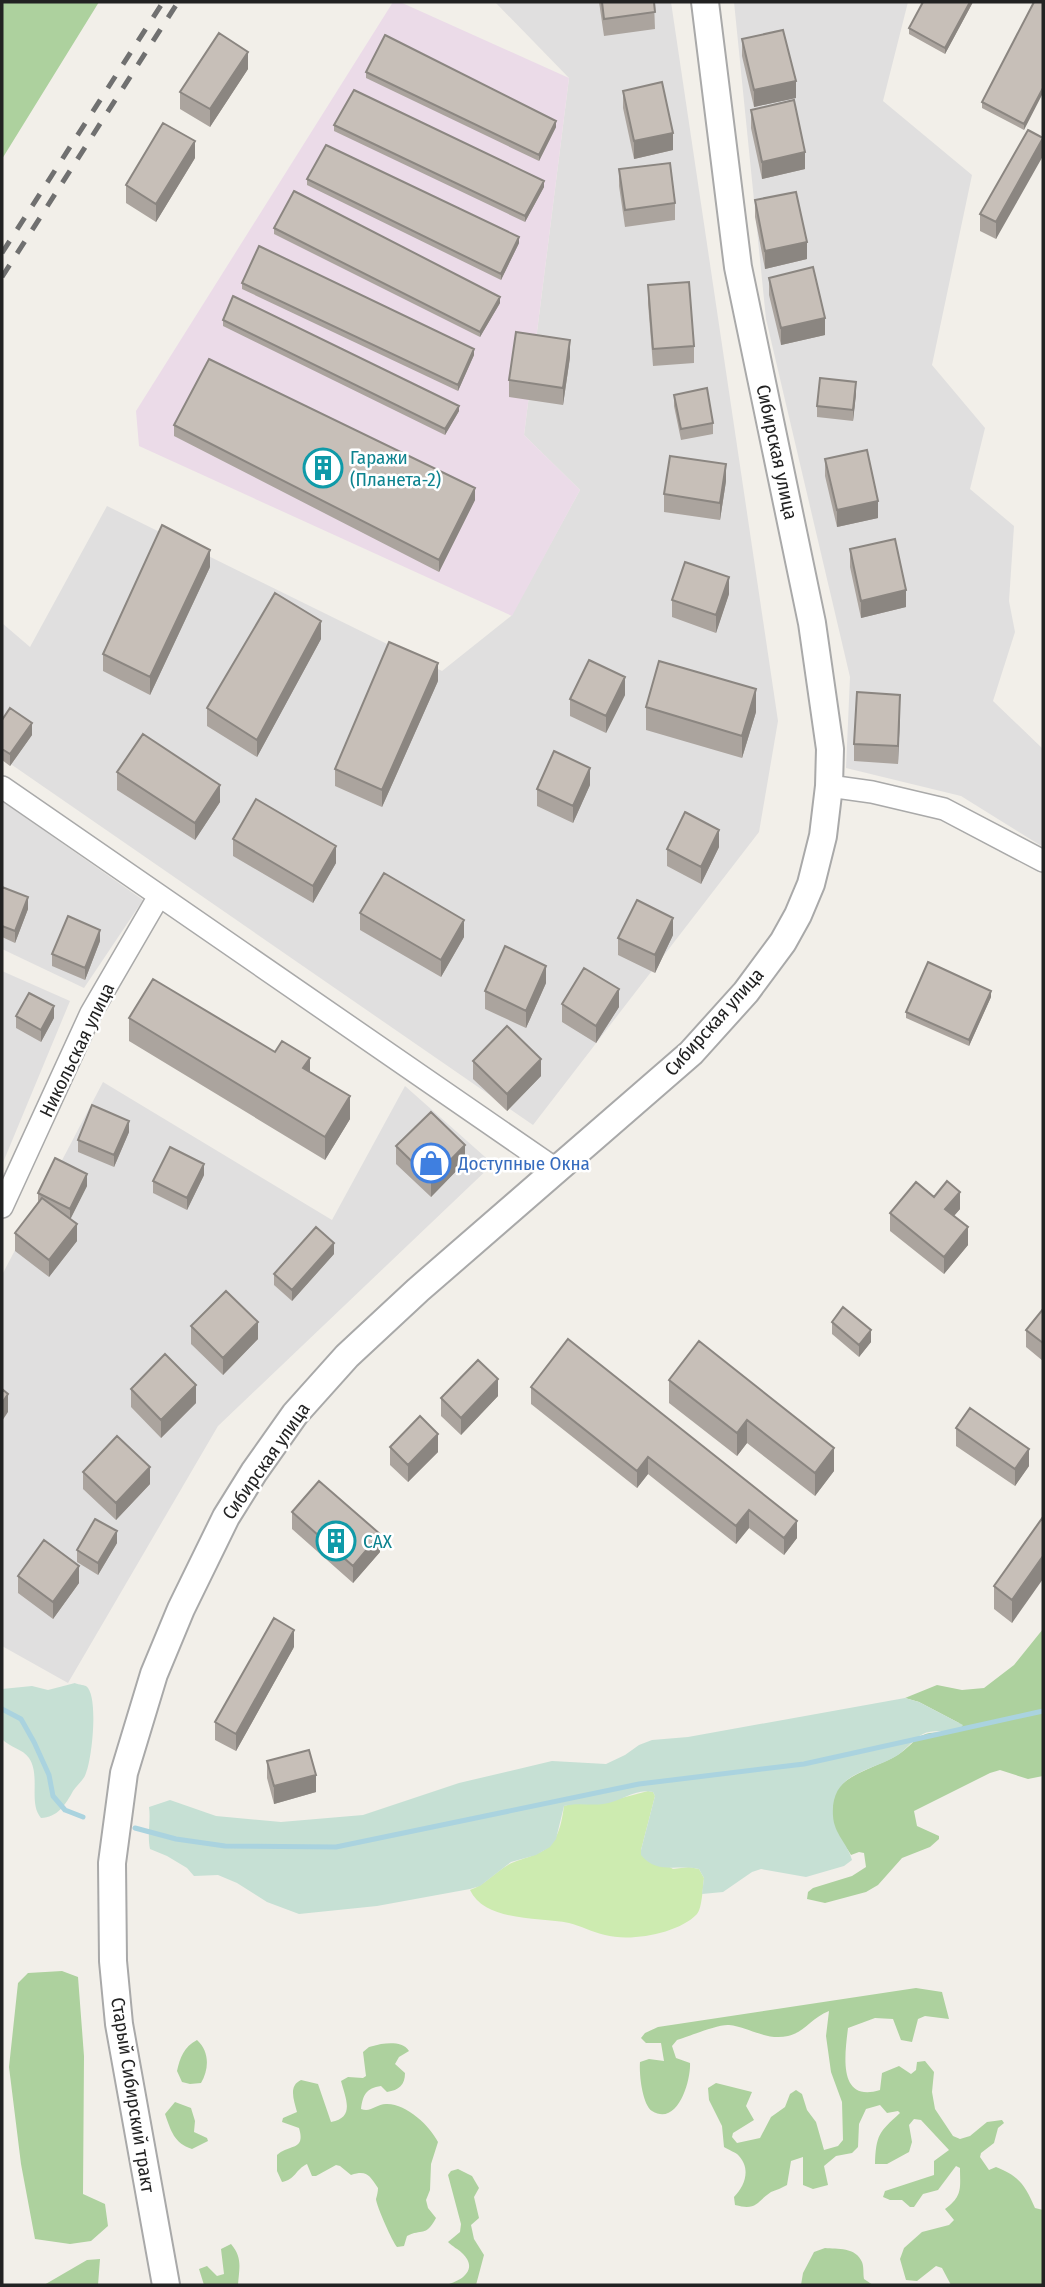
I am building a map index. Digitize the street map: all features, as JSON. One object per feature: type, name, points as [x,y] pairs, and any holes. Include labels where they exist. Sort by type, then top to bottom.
[{"type":"street","name":"Сибирская улица","points":[[111,1904],[112,1863],[124,1773],[154,1674],[181,1609],[226,1517],[254,1472],[295,1414],[347,1356],[418,1290],[691,1053],[746,992],[783,942],[811,884],[823,836],[830,749],[812,623],[738,267],[705,2]]},
{"type":"street","points":[[829,786],[872,792],[944,809],[1043,860]]},
{"type":"street","points":[[2,788],[557,1170]]},
{"type":"street","name":"Никольская улица","points":[[2,1208],[91,1013],[159,895]]},
{"type":"street","name":"Старый Сибирский тракт","points":[[111,1904],[119,2024],[166,2285]]},
{"type":"shaded area","points":[[393,2],[400,2],[569,78],[524,435],[580,490],[512,616],[139,446],[136,411]]},
{"type":"shaded area","points":[[495,2],[671,2],[778,721],[759,832],[533,1125],[2,758],[2,623],[30,647],[107,506],[442,671],[511,616],[580,490],[524,435],[569,78]]},
{"type":"shaded area","points":[[734,2],[908,2],[883,101],[972,175],[932,365],[985,428],[970,489],[1014,526],[1009,601],[1015,632],[993,701],[1043,749],[1043,847],[961,796],[846,768],[850,677],[766,319]]},
{"type":"shaded area","points":[[2,801],[143,900],[84,988],[2,949]]},
{"type":"shaded area","points":[[2,971],[70,1001],[2,1165]]},
{"type":"shaded area","points":[[103,1082],[332,1220],[405,1086],[493,1164],[218,1426],[68,1683],[2,1646],[2,1275]]},
{"type":"green space","points":[[2,2],[99,2],[2,159]]},
{"type":"green space","points":[[1043,1629],[1043,1776],[1028,1779],[1000,1770],[914,1811],[917,1826],[939,1836],[930,1847],[902,1858],[878,1885],[866,1892],[825,1903],[807,1899],[808,1892],[813,1888],[852,1876],[866,1867],[864,1853],[851,1855],[834,1827],[831,1811],[838,1788],[857,1774],[894,1757],[922,1736],[945,1733],[959,1723],[919,1702],[905,1698],[937,1685],[962,1690],[984,1688],[1014,1665]]},
{"type":"green space","points":[[75,1683],[86,1686],[92,1701],[93,1728],[88,1766],[84,1778],[60,1809],[52,1816],[41,1818],[35,1805],[34,1773],[29,1758],[2,1739],[2,1689],[32,1686],[48,1690]]},
{"type":"green space","points":[[905,1698],[919,1702],[963,1725],[960,1729],[923,1734],[898,1755],[845,1782],[834,1801],[833,1816],[852,1860],[844,1866],[806,1877],[761,1869],[723,1892],[702,1894],[704,1878],[699,1869],[661,1867],[641,1855],[655,1796],[653,1792],[646,1791],[603,1804],[564,1806],[556,1839],[550,1847],[536,1855],[511,1862],[480,1886],[377,1906],[299,1914],[267,1902],[237,1883],[218,1875],[194,1876],[187,1868],[150,1849],[149,1807],[170,1800],[216,1816],[281,1822],[363,1815],[459,1783],[552,1761],[606,1764],[652,1740],[688,1737]]},
{"type":"green space","points":[[648,1791],[655,1796],[641,1850],[673,1869],[699,1869],[704,1878],[699,1911],[689,1921],[653,1935],[615,1937],[569,1923],[500,1913],[477,1900],[470,1890],[511,1863],[542,1852],[548,1847],[559,1829],[564,1806],[574,1803],[599,1804]]},
{"type":"green space","points":[[62,1971],[78,1977],[84,2056],[83,2194],[105,2204],[108,2226],[91,2241],[70,2244],[35,2239],[21,2164],[9,2067],[18,1983],[28,1973]]},
{"type":"green space","points":[[916,1988],[942,1992],[949,2019],[925,2016],[918,2019],[912,2042],[901,2040],[893,2019],[875,2018],[848,2028],[845,2062],[850,2083],[856,2089],[866,2092],[880,2090],[882,2073],[899,2066],[911,2074],[916,2070],[917,2062],[925,2061],[934,2072],[932,2092],[935,2109],[953,2136],[960,2139],[970,2136],[987,2122],[1002,2120],[1004,2123],[998,2128],[994,2143],[981,2153],[980,2157],[989,2170],[996,2167],[1016,2178],[1035,2208],[1043,2210],[1043,2285],[951,2285],[942,2268],[936,2266],[917,2281],[906,2280],[900,2259],[904,2248],[922,2232],[949,2225],[954,2220],[945,2209],[958,2196],[960,2168],[956,2166],[938,2190],[923,2194],[914,2207],[902,2200],[883,2197],[885,2191],[934,2175],[934,2161],[949,2150],[921,2120],[914,2119],[909,2125],[912,2142],[909,2152],[887,2164],[875,2164],[880,2135],[900,2113],[887,2113],[880,2105],[866,2109],[859,2124],[858,2147],[852,2153],[836,2156],[824,2166],[828,2185],[813,2189],[803,2185],[803,2157],[791,2161],[787,2185],[771,2192],[752,2206],[735,2205],[734,2197],[745,2177],[745,2166],[738,2155],[724,2147],[722,2126],[709,2100],[708,2088],[716,2083],[752,2092],[746,2106],[754,2120],[733,2133],[732,2137],[737,2143],[760,2138],[771,2117],[785,2107],[790,2094],[796,2090],[802,2094],[807,2110],[816,2122],[824,2150],[838,2146],[843,2140],[842,2102],[831,2072],[826,2036],[829,2011],[788,2036],[772,2037],[724,2025],[677,2040],[672,2046],[676,2058],[690,2063],[688,2080],[681,2099],[669,2113],[661,2114],[652,2111],[646,2102],[640,2062],[649,2059],[664,2061],[661,2043],[646,2043],[641,2038],[658,2027]]},
{"type":"green space","points":[[197,2040],[206,2055],[204,2078],[201,2083],[182,2082],[177,2071],[180,2061],[186,2049]]},
{"type":"green space","points":[[393,2043],[409,2051],[399,2057],[395,2064],[405,2073],[404,2081],[391,2091],[387,2092],[381,2086],[369,2090],[364,2096],[361,2109],[368,2110],[386,2104],[401,2107],[423,2123],[438,2142],[431,2164],[430,2190],[426,2200],[428,2208],[436,2218],[426,2230],[407,2236],[404,2246],[397,2247],[377,2203],[378,2188],[367,2175],[351,2175],[336,2165],[312,2176],[307,2164],[290,2179],[282,2182],[277,2171],[277,2155],[298,2144],[301,2135],[299,2128],[282,2122],[283,2118],[297,2112],[294,2086],[301,2080],[318,2084],[331,2122],[339,2120],[347,2107],[341,2081],[348,2077],[366,2076],[363,2052],[369,2047]]},
{"type":"green space","points":[[175,2102],[191,2108],[195,2121],[194,2132],[208,2141],[192,2149],[177,2140],[165,2114]]},
{"type":"green space","points":[[458,2169],[472,2176],[479,2188],[474,2197],[479,2218],[471,2225],[474,2239],[484,2255],[476,2285],[445,2285],[462,2278],[469,2265],[467,2259],[448,2242],[460,2232],[461,2224],[448,2175]]},
{"type":"green space","points":[[231,2244],[239,2259],[238,2285],[204,2285],[199,2269],[207,2266],[217,2276],[224,2274],[221,2249]]},
{"type":"green space","points":[[825,2248],[846,2250],[859,2257],[864,2279],[873,2285],[801,2285],[803,2273],[814,2252]]},
{"type":"green space","points":[[100,2259],[98,2285],[44,2285],[87,2260]]},
{"type":"building","points":[[602,2],[654,2],[655,12],[604,19]]},
{"type":"building","points":[[923,2],[970,2],[945,48],[909,28]]},
{"type":"building","points":[[1034,2],[1043,2],[1043,88],[1024,124],[982,102]]},
{"type":"building","points":[[783,30],[796,81],[754,90],[742,39]]},
{"type":"building","points":[[219,33],[248,52],[210,109],[180,92]]},
{"type":"building","points":[[385,35],[556,121],[539,155],[366,72]]},
{"type":"building","points":[[662,82],[673,133],[634,141],[623,91]]},
{"type":"building","points":[[354,90],[544,181],[525,216],[334,125]]},
{"type":"building","points":[[794,100],[805,152],[762,162],[751,110]]},
{"type":"building","points":[[163,123],[195,141],[156,204],[126,185]]},
{"type":"building","points":[[1028,130],[1043,138],[996,222],[980,214]]},
{"type":"building","points":[[326,145],[519,237],[501,274],[307,179]]},
{"type":"building","points":[[670,163],[675,203],[625,210],[619,169]]},
{"type":"building","points":[[294,191],[500,297],[480,332],[274,228]]},
{"type":"building","points":[[796,192],[807,242],[765,251],[755,200]]},
{"type":"building","points":[[259,246],[474,349],[458,385],[242,283]]},
{"type":"building","points":[[813,267],[825,318],[781,328],[769,278]]},
{"type":"building","points":[[689,282],[694,346],[653,349],[648,285]]},
{"type":"building","points":[[233,296],[459,406],[445,429],[223,320]]},
{"type":"building","points":[[516,332],[570,340],[563,388],[509,380]]},
{"type":"building","name":"Гаражи (Планета-2)","points":[[209,359],[475,488],[439,560],[174,425]]},
{"type":"building","points":[[820,378],[856,382],[853,410],[817,406]]},
{"type":"building","points":[[707,388],[713,423],[681,429],[674,395]]},
{"type":"building","points":[[867,450],[878,501],[837,510],[825,459]]},
{"type":"building","points":[[670,456],[726,464],[720,503],[664,494]]},
{"type":"building","points":[[162,525],[210,550],[150,677],[103,654]]},
{"type":"building","points":[[895,539],[906,590],[861,601],[850,549]]},
{"type":"building","points":[[685,562],[729,577],[716,615],[672,600]]},
{"type":"building","points":[[275,593],[321,621],[257,740],[207,708]]},
{"type":"building","points":[[389,642],[438,663],[382,790],[335,769]]},
{"type":"building","points":[[589,660],[625,677],[606,716],[570,699]]},
{"type":"building","points":[[659,661],[756,689],[742,736],[646,707]]},
{"type":"building","points":[[857,692],[900,695],[898,746],[854,744]]},
{"type":"building","points":[[10,708],[32,723],[10,754],[2,749],[2,720]]},
{"type":"building","points":[[143,734],[220,785],[195,823],[117,772]]},
{"type":"building","points":[[554,751],[590,768],[573,806],[537,789]]},
{"type":"building","points":[[256,799],[336,846],[313,886],[233,839]]},
{"type":"building","points":[[685,812],[719,830],[701,867],[667,849]]},
{"type":"building","points":[[384,873],[464,920],[441,960],[360,913]]},
{"type":"building","points":[[2,887],[28,897],[15,931],[2,926]]},
{"type":"building","points":[[637,900],[673,918],[655,955],[618,938]]},
{"type":"building","points":[[68,916],[100,930],[85,968],[52,954]]},
{"type":"building","points":[[505,946],[546,966],[526,1011],[485,991]]},
{"type":"building","points":[[928,962],[991,991],[969,1040],[906,1012]]},
{"type":"building","points":[[584,968],[619,989],[596,1026],[562,1004]]},
{"type":"building","points":[[153,979],[275,1052],[282,1041],[310,1058],[303,1068],[350,1096],[325,1137],[129,1018]]},
{"type":"building","points":[[29,993],[54,1006],[41,1030],[16,1016]]},
{"type":"building","points":[[507,1026],[541,1059],[507,1094],[473,1061]]},
{"type":"building","points":[[92,1105],[129,1121],[114,1155],[78,1140]]},
{"type":"building","points":[[431,1112],[465,1145],[431,1180],[396,1146]]},
{"type":"building","points":[[170,1147],[204,1164],[187,1198],[153,1181]]},
{"type":"building","points":[[55,1158],[87,1174],[70,1209],[38,1193]]},
{"type":"building","points":[[947,1181],[960,1192],[945,1209],[968,1227],[944,1257],[890,1213],[916,1182],[934,1197]]},
{"type":"building","points":[[42,1198],[77,1224],[49,1260],[15,1233]]},
{"type":"building","points":[[316,1227],[334,1243],[292,1290],[274,1274]]},
{"type":"building","points":[[226,1291],[258,1322],[223,1358],[191,1326]]},
{"type":"building","points":[[843,1307],[871,1330],[859,1345],[832,1322]]},
{"type":"building","points":[[1043,1309],[1043,1343],[1026,1330]]},
{"type":"building","points":[[568,1339],[797,1521],[784,1538],[749,1510],[736,1526],[648,1457],[637,1471],[531,1387]]},
{"type":"building","points":[[699,1341],[834,1448],[815,1473],[747,1420],[737,1433],[669,1380]]},
{"type":"building","points":[[165,1354],[196,1385],[161,1420],[131,1389]]},
{"type":"building","points":[[478,1360],[498,1379],[461,1418],[441,1398]]},
{"type":"building","points":[[2,1389],[8,1394],[2,1403]]},
{"type":"building","points":[[970,1408],[1029,1449],[1015,1469],[956,1428]]},
{"type":"building","points":[[420,1416],[438,1434],[408,1465],[390,1447]]},
{"type":"building","points":[[117,1436],[150,1467],[116,1503],[83,1472]]},
{"type":"building","points":[[319,1481],[380,1534],[353,1566],[292,1512]]},
{"type":"building","points":[[1043,1517],[1043,1556],[1012,1600],[994,1586]]},
{"type":"building","points":[[95,1519],[117,1531],[98,1563],[77,1550]]},
{"type":"building","points":[[44,1540],[79,1566],[53,1602],[18,1576]]},
{"type":"building","points":[[274,1618],[294,1630],[236,1734],[215,1722]]},
{"type":"building","points":[[309,1750],[316,1775],[274,1786],[267,1761]]},
{"type":"waterway","points":[[2,1709],[21,1719],[49,1775],[53,1796],[65,1810],[83,1817]]},
{"type":"waterway","points":[[135,1828],[176,1839],[225,1846],[336,1847],[639,1784],[804,1764],[1043,1711]]},
{"type":"railway","points":[[2,253],[163,2]]},
{"type":"railway","points":[[2,277],[178,2]]},
{"type":"place","name":"Гаражи (Планета-2)","points":[[323,468]]},
{"type":"place","name":"Доступные Окна","points":[[431,1163]]},
{"type":"place","name":"САХ","points":[[336,1541]]}]
